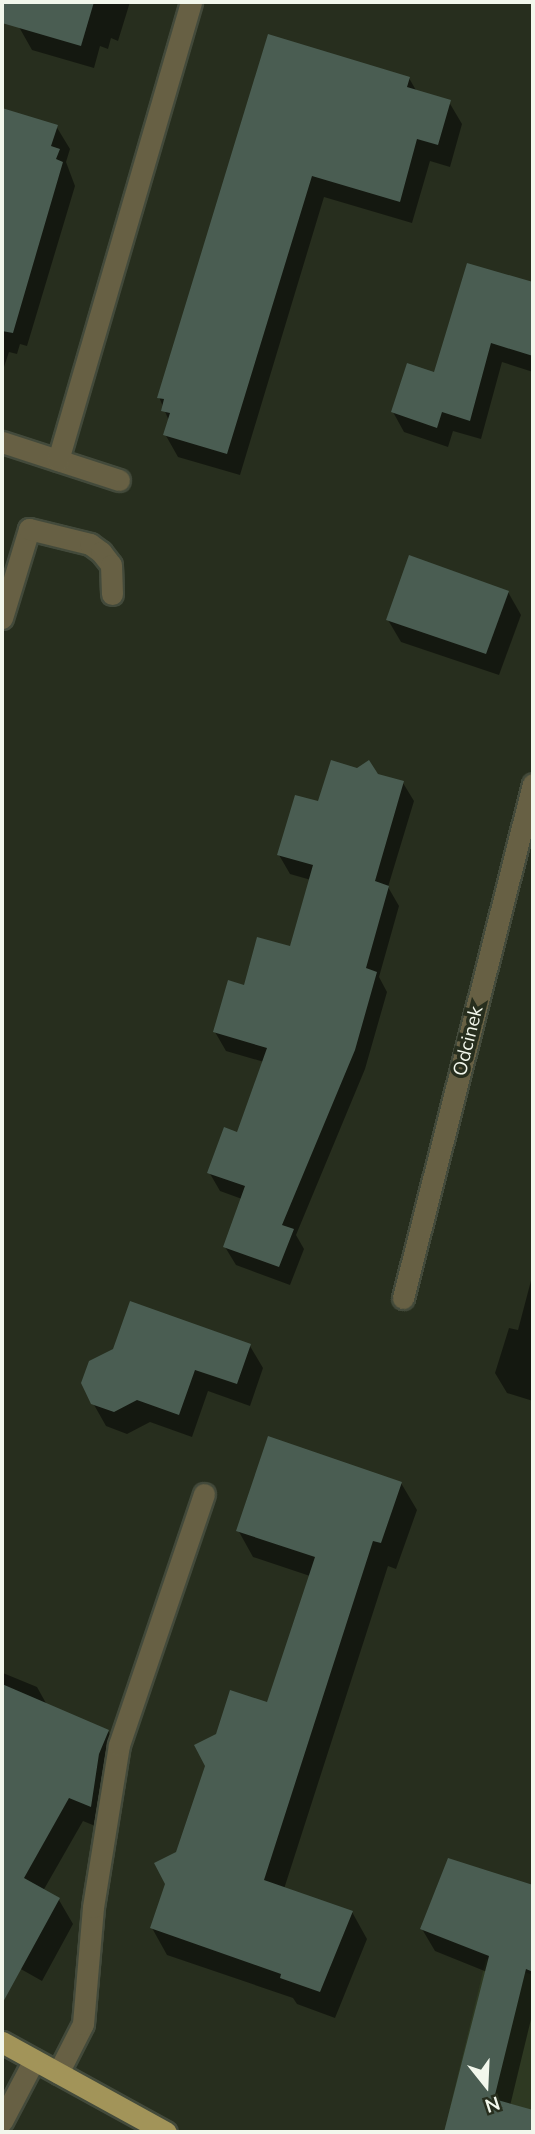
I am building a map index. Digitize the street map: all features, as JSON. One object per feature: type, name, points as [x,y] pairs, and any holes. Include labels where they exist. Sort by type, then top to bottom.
[{"type":"main road","points":[[2,2042],[166,2132]]},
{"type":"street","points":[[58,460],[191,2]]},
{"type":"street","points":[[2,442],[119,480]]},
{"type":"street","points":[[2,618],[29,529],[90,544],[101,552],[111,565],[112,594]]},
{"type":"street","name":"Odcinek","points":[[403,1298],[533,784]]},
{"type":"street","points":[[58,2073],[83,2024],[93,1907],[119,1745],[204,1494]]},
{"type":"street","points":[[2,2121],[34,2060]]},
{"type":"shaded area","points":[[486,1959],[533,1975],[533,2132],[444,2132]]},
{"type":"building","points":[[2,2],[94,2],[81,46],[2,23]]},
{"type":"building","points":[[268,34],[410,77],[407,87],[451,100],[438,145],[417,139],[400,202],[312,176],[227,454],[163,435],[170,413],[161,411],[164,399],[157,398]]},
{"type":"building","points":[[2,108],[58,125],[51,146],[60,149],[56,159],[63,162],[13,333],[2,331]]},
{"type":"building","points":[[467,263],[533,282],[533,356],[491,343],[470,421],[442,412],[437,428],[391,412],[407,363],[434,372]]},
{"type":"building","points":[[409,555],[509,591],[486,654],[386,620]]},
{"type":"building","points":[[331,760],[357,768],[369,760],[378,774],[404,781],[375,881],[389,886],[366,968],[377,972],[355,1050],[282,1225],[294,1229],[279,1267],[223,1247],[245,1186],[207,1173],[224,1127],[237,1132],[267,1048],[213,1032],[228,980],[244,985],[257,937],[290,946],[313,865],[277,855],[295,795],[318,801]]},
{"type":"building","points":[[130,1301],[251,1344],[237,1384],[195,1370],[179,1415],[137,1400],[114,1412],[91,1404],[81,1383],[89,1361],[113,1349]]},
{"type":"building","points":[[268,1436],[402,1482],[381,1543],[373,1541],[264,1880],[353,1911],[320,1992],[280,1978],[281,1974],[150,1928],[165,1884],[154,1863],[176,1852],[205,1766],[194,1745],[216,1734],[230,1690],[267,1702],[315,1557],[236,1531]]},
{"type":"building","points":[[2,1684],[109,1730],[99,1754],[91,1807],[69,1798],[24,1878],[60,1898],[2,2004]]},
{"type":"building","points":[[448,1858],[533,1885],[533,1972],[526,1969],[494,2099],[533,2110],[533,2132],[444,2132],[489,1956],[420,1929]]}]
